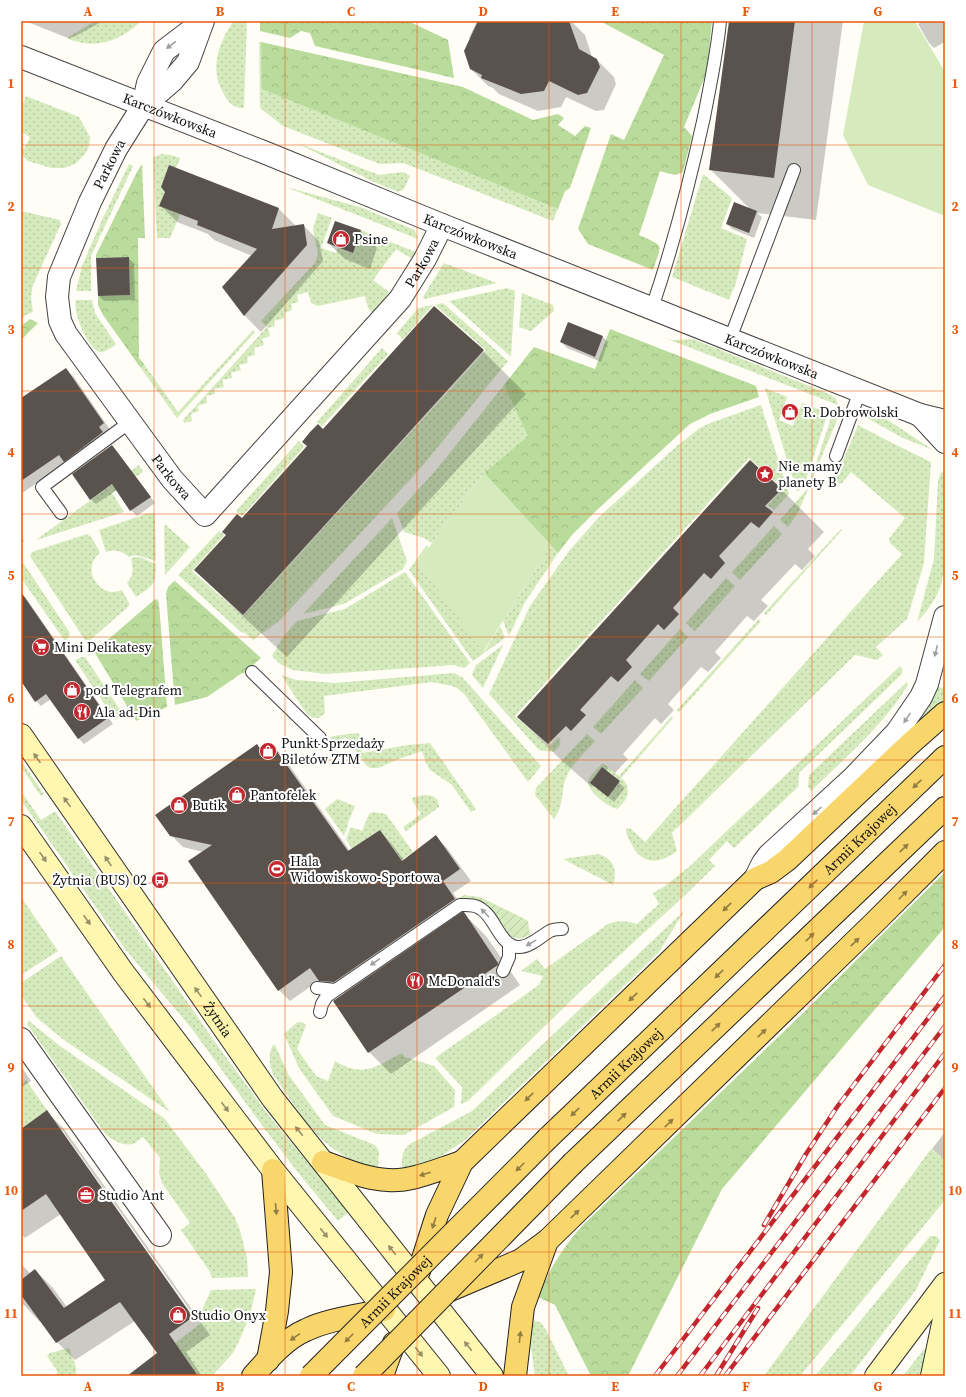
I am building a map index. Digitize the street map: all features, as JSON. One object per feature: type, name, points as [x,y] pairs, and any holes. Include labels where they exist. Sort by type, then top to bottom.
[{"type":"main road","points":[[424,1292],[437,1215],[462,1162],[755,880],[771,872],[787,860],[945,713]]},
{"type":"main road","name":"Armii Krajowej","points":[[311,1376],[547,1139],[945,757]]},
{"type":"main road","points":[[364,1376],[573,1163],[945,808]]},
{"type":"main road","points":[[382,1376],[394,1321],[424,1292],[491,1272],[521,1260],[547,1241],[870,928],[945,852]]},
{"type":"main road","points":[[323,1162],[368,1178],[389,1181],[413,1178],[462,1162]]},
{"type":"main road","points":[[268,1360],[277,1311],[281,1272],[273,1170]]},
{"type":"main road","points":[[515,1376],[523,1307],[547,1241]]},
{"type":"main road","points":[[253,1376],[287,1342],[305,1330],[328,1322],[394,1321]]},
{"type":"street","name":"Parkowa","points":[[203,21],[164,51],[148,83],[143,106],[116,149],[90,202],[59,278],[58,297],[60,321],[66,334],[172,479],[205,515],[400,299],[429,252],[442,225]]},
{"type":"street","name":"Karczówkowska","points":[[21,57],[266,153],[442,225],[920,415],[945,421]]},
{"type":"street","name":"Karczówkowska","points":[[920,415],[945,442]]},
{"type":"street","points":[[755,880],[763,863],[769,855],[854,777],[897,732],[921,697],[927,684],[945,617]]},
{"type":"street","name":"Żytnia","points":[[21,735],[273,1099],[424,1292],[492,1376]]},
{"type":"street","points":[[21,826],[124,972],[273,1170],[439,1376]]},
{"type":"street","points":[[21,1039],[160,1235]]},
{"type":"street","points":[[876,1376],[945,1284]]},
{"type":"street","points":[[932,1376],[945,1314]]},
{"type":"lane","points":[[652,308],[662,279],[695,158],[718,50],[720,21]]},
{"type":"lane","points":[[730,339],[794,170]]},
{"type":"lane","points":[[836,456],[860,391]]},
{"type":"lane","points":[[61,513],[42,487],[130,422]]},
{"type":"lane","points":[[252,672],[320,738]]},
{"type":"lane","points":[[320,1012],[322,1004],[327,996],[460,905],[471,905],[481,909],[512,947],[520,948],[552,930],[562,929]]},
{"type":"lane","points":[[503,970],[509,957],[509,944]]},
{"type":"lane","points":[[317,988],[335,990]]},
{"type":"green space","points":[[95,21],[141,21],[121,36],[113,40],[96,44],[74,41],[67,38]]},
{"type":"green space","points":[[234,21],[247,21],[244,108],[235,107],[229,102],[220,87],[217,77],[216,68],[219,48]]},
{"type":"green space","points":[[260,21],[408,21],[448,40],[454,78],[315,46],[310,33],[301,31],[290,38],[260,31]]},
{"type":"green space","points":[[600,21],[712,21],[707,72],[684,127],[692,136],[683,172],[669,174],[660,171],[639,235],[659,246],[653,270],[588,244],[578,229],[611,134],[624,140],[664,55]]},
{"type":"green space","points":[[864,21],[920,21],[916,23],[945,72],[945,216],[868,185],[843,135]]},
{"type":"green space","points":[[259,42],[261,42],[263,89],[558,209],[553,221],[403,163],[380,164],[283,126],[260,108]]},
{"type":"green space","points":[[261,42],[463,87],[533,120],[558,114],[564,118],[558,125],[575,136],[585,126],[591,128],[570,188],[565,191],[558,209],[262,89]]},
{"type":"green space","points":[[26,96],[79,117],[90,137],[89,146],[85,154],[75,164],[64,168],[51,168],[28,161],[21,154],[21,147],[24,149],[30,137],[21,132],[21,109]]},
{"type":"green space","points":[[295,142],[379,175],[403,172],[410,176],[404,189],[398,192],[374,182]]},
{"type":"green space","points":[[162,154],[180,158],[176,168],[169,165],[161,187],[165,191],[161,204],[162,207],[180,214],[170,238],[157,238],[153,157]]},
{"type":"green space","points":[[129,164],[133,166],[91,256],[91,291],[76,291],[82,266]]},
{"type":"green space","points":[[142,164],[145,238],[138,238],[139,358],[144,364],[140,367],[103,315],[98,305],[98,296],[130,295],[129,257],[96,258],[96,255]]},
{"type":"green space","points":[[703,174],[732,198],[721,228],[747,239],[736,283],[729,300],[672,277]]},
{"type":"green space","points":[[286,187],[363,208],[412,229],[415,231],[418,239]]},
{"type":"green space","points":[[21,211],[60,220],[61,224],[33,285],[31,297],[33,312],[21,319]]},
{"type":"green space","points":[[318,213],[332,218],[321,248],[336,253],[338,247],[353,253],[361,230],[418,253],[411,258],[396,249],[373,280],[389,292],[375,312],[372,313],[368,308],[365,296],[318,306],[311,303],[308,292],[297,295],[298,302],[291,304],[292,310],[284,313],[285,318],[274,321],[275,326],[268,328],[270,336],[262,339],[264,345],[254,348],[255,355],[247,357],[248,363],[239,365],[241,370],[231,373],[232,378],[222,380],[224,387],[214,389],[215,394],[206,396],[207,403],[197,406],[199,411],[191,414],[192,421],[184,423],[183,420],[267,327],[261,321],[315,263],[318,254],[313,229]]},
{"type":"green space","points":[[444,263],[497,283],[424,299],[423,297]]},
{"type":"green space","points":[[507,288],[515,291],[511,357],[449,301]]},
{"type":"green space","points":[[522,293],[553,305],[554,311],[531,331],[519,327]]},
{"type":"green space","points":[[76,300],[92,300],[95,313],[116,344],[104,352],[100,352],[95,349],[82,329],[76,312]]},
{"type":"green space","points":[[443,303],[508,361],[419,470],[279,621],[253,640],[245,633],[241,632],[178,575],[219,531],[224,535],[192,571],[243,616],[486,350],[435,305]]},
{"type":"green space","points":[[433,305],[403,339],[397,333],[418,308]]},
{"type":"green space","points":[[30,319],[38,323],[21,340],[21,326]]},
{"type":"green space","points":[[610,329],[756,386],[759,397],[710,414],[690,424],[597,510],[572,535],[558,553],[484,473],[528,436],[504,385],[534,347],[595,369]]},
{"type":"green space","points":[[253,330],[255,332],[177,418],[140,367],[144,364],[178,412]]},
{"type":"green space","points":[[665,338],[672,340],[693,339],[829,394],[836,399],[838,405]]},
{"type":"green space","points":[[382,348],[388,354],[322,426],[317,422]]},
{"type":"green space","points":[[504,385],[529,436],[484,473],[432,543],[424,538],[404,532],[397,513],[437,469]]},
{"type":"green space","points":[[765,388],[787,397],[779,420],[793,426],[802,403],[828,413],[804,485],[797,492]]},
{"type":"green space","points":[[761,405],[789,494],[774,510],[768,505],[783,489],[749,458],[515,716],[549,747],[558,737],[561,740],[559,742],[561,744],[554,752],[539,750],[489,694],[530,606],[569,551],[599,517],[678,445],[700,428],[710,423]]},
{"type":"green space","points":[[832,415],[838,416],[837,420],[798,513],[788,527],[780,520],[808,488]]},
{"type":"green space","points":[[873,415],[888,420],[933,450],[903,438],[865,417]]},
{"type":"green space","points":[[858,425],[931,462],[924,563],[907,619],[876,647],[883,655],[877,660],[855,655],[672,833],[677,851],[664,859],[645,859],[635,850],[627,836],[626,828],[631,829],[645,842],[902,554],[890,543],[889,539],[905,518],[851,472],[842,483],[839,484],[837,481],[837,475]]},
{"type":"green space","points":[[299,441],[304,447],[242,516],[237,512],[237,510]]},
{"type":"green space","points":[[139,465],[143,472],[112,493],[124,512],[36,540]]},
{"type":"green space","points":[[941,472],[945,473],[944,569],[939,590],[934,600],[917,622],[934,559],[938,481]]},
{"type":"green space","points":[[484,473],[551,545],[483,652],[418,562]]},
{"type":"green space","points":[[149,513],[154,514],[155,516],[156,561],[136,555],[129,557],[119,551],[106,552],[99,530]]},
{"type":"green space","points":[[392,518],[407,561],[403,569],[344,604],[303,614]]},
{"type":"green space","points":[[166,525],[190,547],[165,575],[164,526]]},
{"type":"green space","points":[[774,526],[782,534],[740,580],[732,572]]},
{"type":"green space","points":[[841,529],[842,530],[766,615],[764,613]]},
{"type":"green space","points":[[87,534],[91,537],[100,552],[92,565],[92,574],[96,583],[108,591],[113,592],[122,590],[129,603],[129,606],[88,642],[85,640],[30,556],[32,552]]},
{"type":"green space","points":[[551,545],[558,553],[525,602],[509,636],[503,621]]},
{"type":"green space","points":[[426,546],[429,547],[418,562],[484,652],[500,626],[505,638],[473,661],[409,570]]},
{"type":"green space","points":[[139,557],[156,564],[154,581],[150,587],[136,597],[127,583],[131,577],[132,571],[131,559]]},
{"type":"green space","points":[[21,562],[24,564],[70,633],[69,637],[65,641],[21,578]]},
{"type":"green space","points":[[405,572],[470,663],[464,668],[454,665],[326,674],[293,670],[280,664],[272,656],[283,637],[297,621],[345,609]]},
{"type":"green space","points":[[726,578],[735,586],[695,631],[686,623]]},
{"type":"green space","points":[[175,581],[261,658],[243,674],[242,673],[207,697],[175,705],[166,594],[168,587]]},
{"type":"green space","points":[[157,599],[159,603],[167,707],[136,721],[95,653],[96,650]]},
{"type":"green space","points":[[759,619],[761,621],[679,712],[677,710]]},
{"type":"green space","points":[[680,629],[688,637],[649,681],[640,674]]},
{"type":"green space","points":[[503,645],[483,688],[472,675],[476,665]]},
{"type":"green space","points":[[85,657],[123,714],[115,720],[75,660]]},
{"type":"green space","points":[[900,666],[902,669],[902,674],[799,773],[798,787],[734,848],[727,841],[709,860],[715,866],[584,988],[468,1101],[461,1104],[462,1087],[435,1058],[539,985],[543,976],[521,971],[537,959],[545,969],[608,924],[622,921],[637,924],[659,904],[653,893],[665,886],[690,866]]},
{"type":"green space","points":[[454,673],[463,678],[541,766],[528,782],[465,695],[457,688],[432,682],[324,696],[325,713],[319,718],[315,718],[310,717],[306,713],[281,675],[297,680],[335,683]]},
{"type":"green space","points":[[635,680],[643,688],[601,734],[593,727]]},
{"type":"green space","points":[[907,682],[908,685],[898,700],[876,728],[811,791],[808,787],[809,775]]},
{"type":"green space","points":[[937,686],[942,688],[945,686],[945,702],[925,719],[921,719],[920,716]]},
{"type":"green space","points":[[672,716],[673,718],[621,778],[627,785],[628,793],[622,805],[617,809],[609,806],[599,798],[591,790],[588,782],[602,764],[619,776]],"holes":[[[602,767],[620,781],[608,797],[590,783]]]},
{"type":"green space","points":[[357,733],[360,735],[362,753],[408,745],[430,743],[476,809],[471,812],[452,785],[430,770],[422,751],[378,768],[370,768],[366,765],[346,737],[334,744],[329,743],[331,737],[333,736]]},
{"type":"green space","points":[[587,734],[595,741],[568,773],[564,783],[560,808],[554,819],[535,795],[536,788]]},
{"type":"green space","points":[[21,761],[44,794],[41,796],[23,770],[21,771]]},
{"type":"green space","points":[[23,794],[41,820],[55,811],[217,1045],[270,1117],[349,1212],[338,1221],[264,1128],[192,1029],[125,949],[21,800],[21,796]]},
{"type":"green space","points":[[423,795],[436,798],[439,803],[439,807],[406,831],[403,827],[421,814],[412,798]]},
{"type":"green space","points":[[337,799],[355,806],[344,836],[325,809]]},
{"type":"green space","points":[[373,812],[386,814],[413,852],[402,860],[380,830],[352,849],[346,839],[351,827],[362,831],[369,814]]},
{"type":"green space","points":[[598,854],[608,859],[613,866],[615,875],[613,885],[563,859]]},
{"type":"green space","points":[[945,872],[945,927],[722,1189],[628,1376],[591,1376],[555,1305],[538,1297],[551,1269],[568,1243],[581,1227],[800,1016]]},
{"type":"green space","points":[[464,895],[480,897],[525,919],[528,921],[530,935],[520,938],[512,937],[489,908],[483,903],[468,898],[458,898]]},
{"type":"green space","points":[[21,897],[58,951],[21,975]]},
{"type":"green space","points":[[685,910],[659,952],[464,1141],[434,1161],[402,1169],[403,1155],[410,1144],[472,1111]]},
{"type":"green space","points":[[61,956],[170,1112],[64,1040],[37,1018],[21,995],[21,983]]},
{"type":"green space","points":[[29,1021],[60,1046],[164,1118],[207,1175],[235,1218],[240,1230],[247,1258],[248,1277],[212,1278],[210,1272],[181,1230],[190,1223],[162,1183],[159,1173],[160,1158],[143,1137],[135,1143],[127,1145],[119,1143],[106,1135],[27,1024]]},
{"type":"green space","points":[[300,1022],[306,1025],[297,1049],[316,1076],[328,1081],[335,1061],[354,1069],[362,1070],[377,1066],[402,1053],[405,1057],[434,1066],[455,1090],[454,1107],[404,1135],[377,1134],[333,1116],[299,1068],[284,1034],[296,1023]]},
{"type":"green space","points":[[273,1045],[275,1045],[288,1074],[325,1125],[375,1145],[379,1151],[378,1168],[357,1162],[342,1155],[328,1145],[310,1127],[273,1074],[270,1053]]},
{"type":"green space","points":[[26,1080],[47,1110],[21,1129],[21,1084]]},
{"type":"green space","points":[[931,1149],[945,1160],[945,1200],[800,1376],[764,1376]]},
{"type":"green space","points":[[930,1236],[936,1236],[940,1240],[916,1290],[850,1376],[815,1376]]},
{"type":"green space","points":[[256,1289],[250,1315],[233,1353],[212,1376],[198,1376],[175,1343],[204,1321],[200,1315],[211,1290]]},
{"type":"green space","points":[[532,1321],[540,1322],[545,1328],[569,1376],[535,1376],[531,1348]]},
{"type":"green space","points":[[69,1348],[76,1367],[76,1376],[54,1376],[58,1372],[47,1356],[50,1353]]},
{"type":"green space","points":[[924,1349],[926,1350],[926,1354],[921,1376],[903,1376]]},
{"type":"building","points":[[478,21],[569,21],[579,49],[597,59],[600,67],[587,93],[578,95],[549,81],[544,91],[521,94],[481,78],[482,75],[470,69],[464,51]]},
{"type":"building","points":[[729,21],[795,21],[774,178],[709,170]]},
{"type":"building","points":[[169,165],[279,208],[272,229],[304,224],[307,245],[244,316],[222,287],[257,249],[197,225],[198,221],[159,206],[165,192],[161,187]]},
{"type":"building","points":[[734,202],[757,211],[749,233],[726,224]]},
{"type":"building","name":"Psine","points":[[335,221],[361,230],[353,253],[327,243]]},
{"type":"building","points":[[129,257],[130,295],[98,296],[96,258]]},
{"type":"building","points":[[434,306],[484,350],[243,615],[194,570],[226,535],[222,532],[237,514],[242,518],[307,446],[302,442],[310,432],[318,424],[323,429]]},
{"type":"building","points":[[568,322],[603,336],[595,357],[560,342]]},
{"type":"building","points":[[66,368],[104,423],[99,427],[103,432],[64,462],[59,455],[21,481],[21,398]]},
{"type":"building","points":[[112,445],[151,497],[130,511],[112,484],[90,500],[72,474]]},
{"type":"building","points":[[750,460],[782,489],[765,506],[773,512],[759,528],[751,522],[719,556],[725,563],[711,579],[704,573],[673,608],[679,614],[664,630],[658,624],[626,660],[632,667],[618,682],[611,676],[580,710],[586,715],[571,731],[566,726],[548,744],[517,717]]},
{"type":"building","points":[[21,592],[108,718],[78,739],[46,694],[35,702],[21,681]]},
{"type":"building","name":"Hala Widowiskowo-Sportowa","points":[[271,743],[348,851],[380,830],[402,861],[436,835],[460,869],[443,881],[455,899],[334,982],[319,981],[310,968],[278,991],[188,861],[212,845],[170,836],[155,815],[257,744],[261,750]]},
{"type":"building","points":[[602,767],[620,781],[608,797],[590,783]]},
{"type":"building","name":"McDonald's","points":[[464,912],[498,965],[368,1053],[333,1001]]},
{"type":"building","points":[[47,1110],[193,1317],[169,1334],[198,1376],[127,1376],[157,1353],[120,1302],[56,1343],[21,1295],[21,1280],[35,1269],[64,1308],[105,1280],[46,1194],[21,1211],[21,1129]]},
{"type":"railway","points":[[764,1225],[806,1154],[837,1107],[945,965]]},
{"type":"railway","points":[[655,1376],[945,996]]},
{"type":"railway","points":[[677,1376],[945,1026]]},
{"type":"railway","points":[[700,1376],[945,1053]]},
{"type":"railway","points":[[725,1376],[945,1088]]},
{"type":"railway","points":[[716,1376],[758,1308]]},
{"type":"place","name":"Psine","points":[[341,239]]},
{"type":"place","name":"R. Dobrowolski","points":[[790,412]]},
{"type":"place","name":"Nie mamy planety B","points":[[765,474]]},
{"type":"place","name":"Mini Delikatesy","points":[[41,647]]},
{"type":"place","name":"pod Telegrafem","points":[[72,690]]},
{"type":"place","name":"Ala ad-Din","points":[[82,712]]},
{"type":"place","name":"Punkt Sprzedaży Biletów ZTM","points":[[268,751]]},
{"type":"place","name":"Pantofelek","points":[[237,795]]},
{"type":"place","name":"Butik","points":[[179,805]]},
{"type":"place","name":"Hala Widowiskowo-Sportowa","points":[[277,869]]},
{"type":"place","name":"Żytnia (BUS) 02","points":[[160,880]]},
{"type":"place","name":"McDonald's","points":[[415,981]]},
{"type":"place","name":"Studio Ant","points":[[86,1195]]},
{"type":"place","name":"Studio Onyx","points":[[178,1315]]}]
